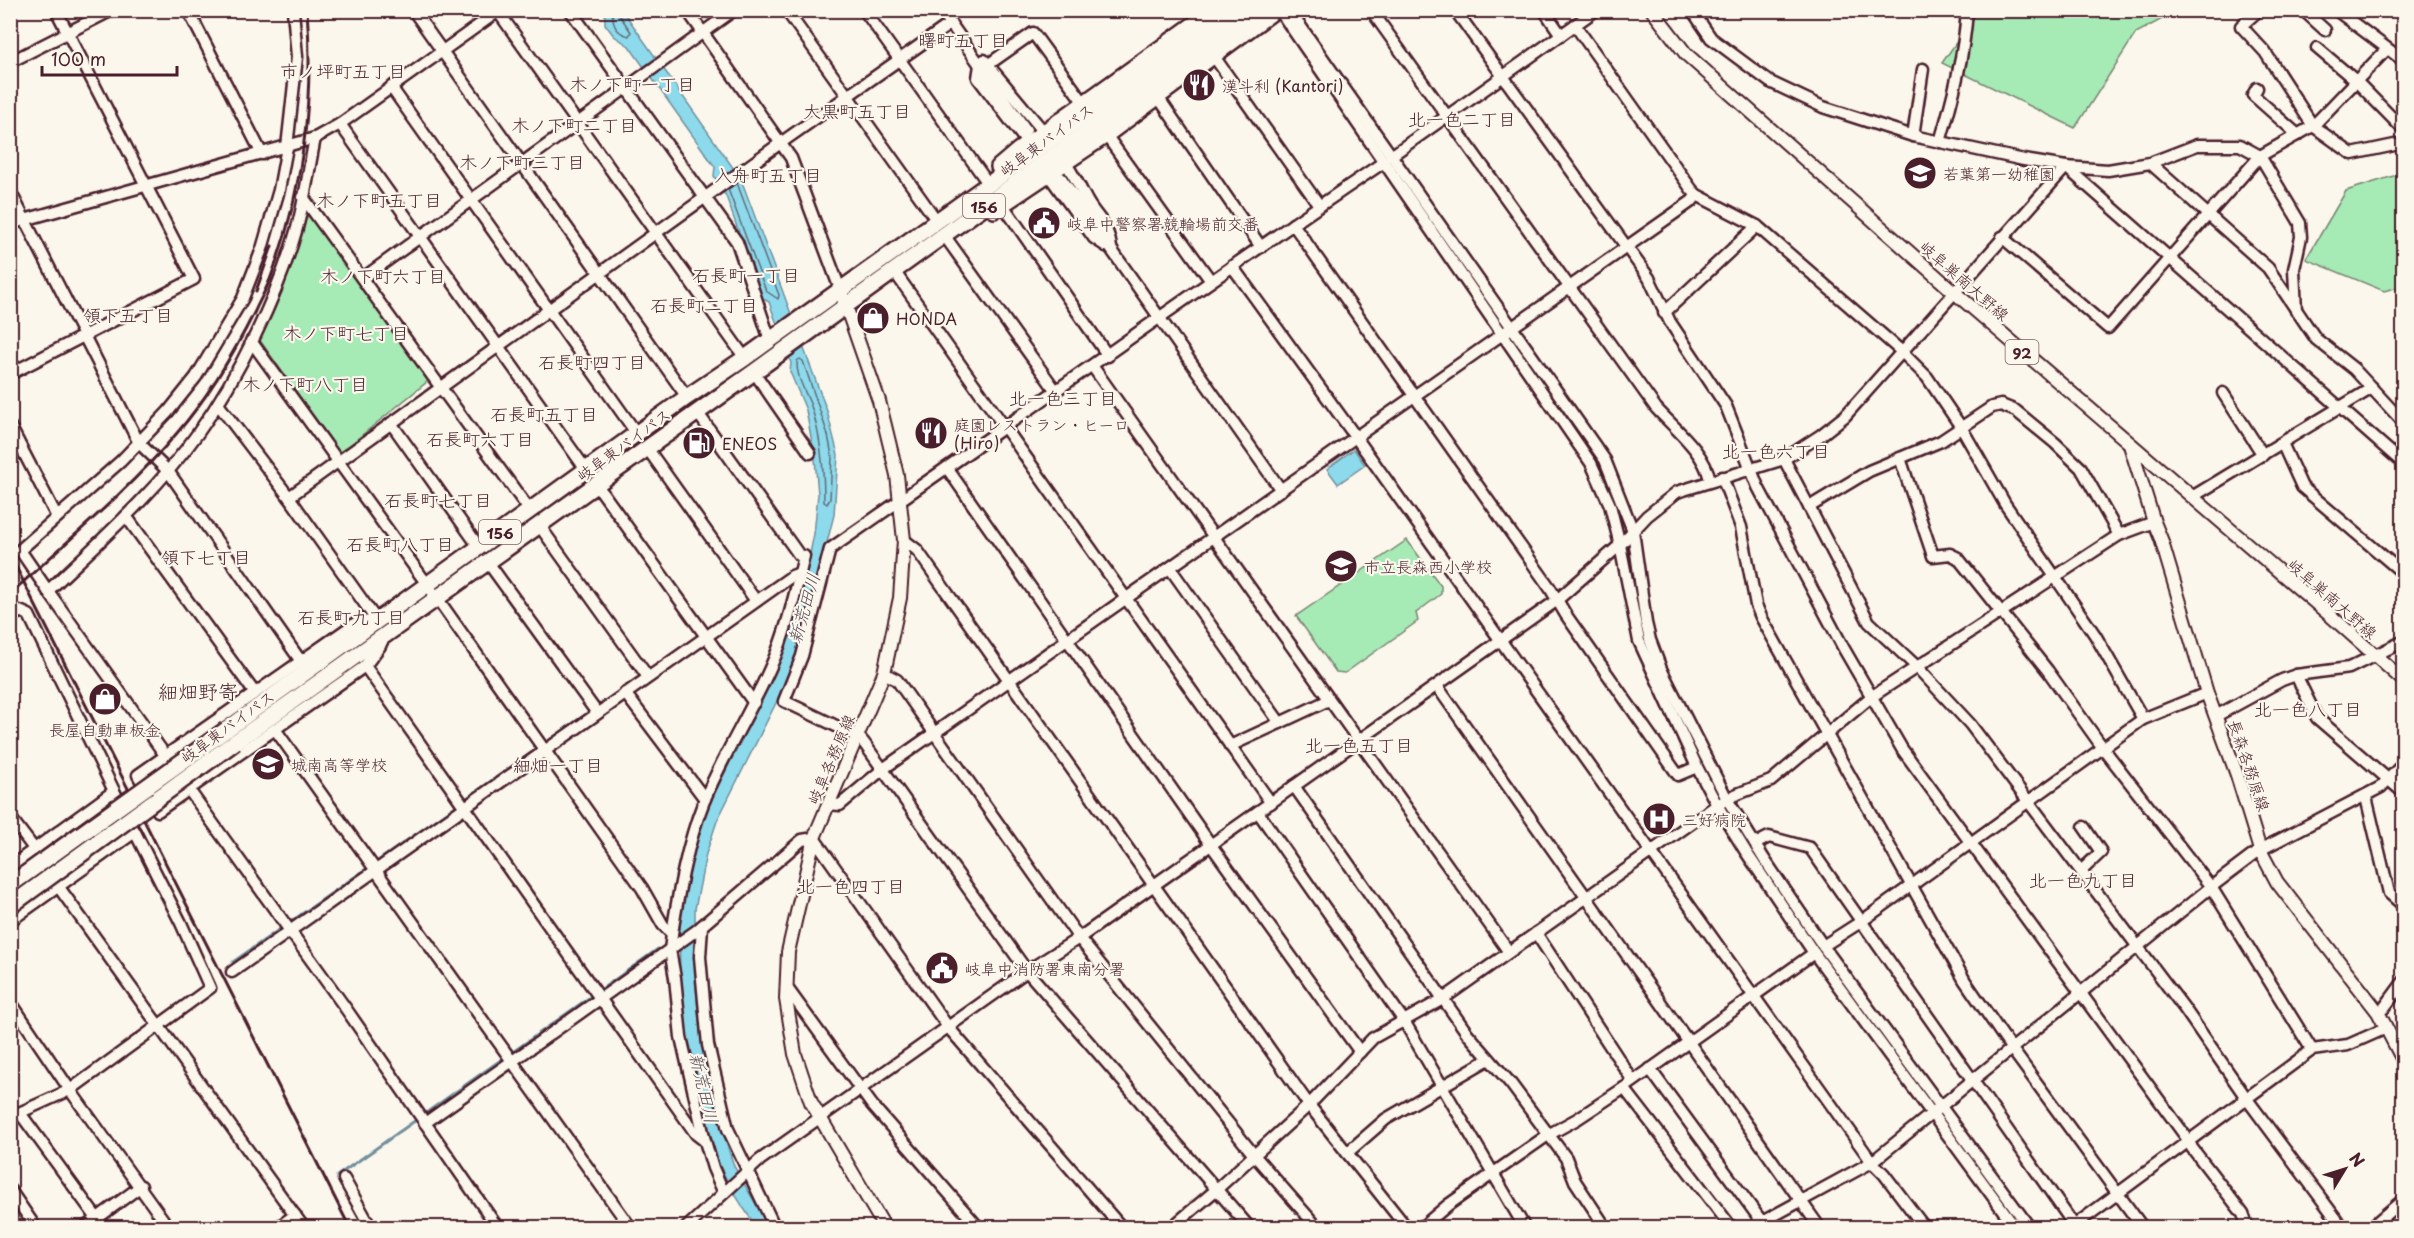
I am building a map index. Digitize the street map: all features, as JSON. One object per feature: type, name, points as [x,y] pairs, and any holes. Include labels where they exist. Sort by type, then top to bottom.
[{"type":"highway","name":"156","points":[[956,208],[960,200],[985,179],[1027,137],[1044,132],[1214,10]]},
{"type":"highway","name":"岐阜東バイパス","points":[[432,592],[479,547],[840,289],[940,228],[1161,70],[1233,10]]},
{"type":"highway","name":"岐阜東バイパス","points":[[10,885],[230,736],[432,592],[487,561],[597,485],[894,272],[940,228],[956,208],[1161,70],[1256,10]]},
{"type":"highway","name":"156","points":[[940,228],[965,227],[1054,176],[1065,162],[1279,10]]},
{"type":"highway","name":"岐阜東バイパス","points":[[10,906],[230,736]]},
{"type":"main road","name":"岐阜巣南大野線","points":[[1652,10],[1686,54],[1954,292],[2403,681]]},
{"type":"main road","name":"岐阜各務原線","points":[[840,289],[879,401],[890,442],[901,500],[904,540],[900,598],[884,673],[859,737],[814,838],[789,952],[787,988],[790,1030],[795,1054],[819,1118],[885,1227]]},
{"type":"main road","name":"長森各務原線","points":[[2130,445],[2207,693],[2260,850],[2277,882],[2378,1012],[2403,1062]]},
{"type":"street","points":[[10,374],[194,279],[56,10]]},
{"type":"street","points":[[10,62],[112,10]]},
{"type":"street","points":[[188,10],[262,154]]},
{"type":"street","points":[[165,755],[20,550],[139,443],[168,412],[196,377],[243,298],[262,249],[279,190],[287,147],[297,57],[293,10]]},
{"type":"street","points":[[412,10],[687,397]]},
{"type":"street","points":[[570,10],[737,242],[773,338]]},
{"type":"street","points":[[687,10],[782,142],[791,158],[840,289]]},
{"type":"street","points":[[363,278],[734,10]]},
{"type":"street","points":[[786,10],[1056,391]]},
{"type":"street","points":[[864,10],[985,179]]},
{"type":"street","points":[[941,10],[973,55],[985,65],[1044,132]]},
{"type":"street","points":[[1279,10],[1512,327],[1605,460],[1633,531],[1650,640],[1661,669],[1746,852],[1937,1110],[2030,1227]]},
{"type":"street","points":[[1371,10],[1656,408],[1698,454],[1710,480]]},
{"type":"street","points":[[1455,10],[1648,278],[1664,314],[1726,405],[1750,469],[1871,697],[1902,749],[2192,1148],[2243,1214],[2248,1227]]},
{"type":"street","points":[[1544,10],[1561,35]]},
{"type":"street","points":[[1250,1227],[1027,971],[859,737],[784,701],[802,656],[830,549],[1093,367],[1160,317],[1448,117],[1596,10]]},
{"type":"street","points":[[1692,10],[1712,38],[1770,82],[1822,107],[1913,136],[2066,167],[2108,170],[2150,163],[2197,145],[2240,145],[2260,156],[2300,223],[2301,237],[2294,268],[2296,311]]},
{"type":"street","points":[[1941,142],[1957,86],[1965,46],[1967,10]]},
{"type":"street","points":[[2259,10],[2241,26],[2265,52],[2313,126],[2352,154],[2403,143]]},
{"type":"street","points":[[2303,10],[2325,30]]},
{"type":"street","points":[[2336,10],[2403,61]]},
{"type":"street","points":[[10,224],[315,138],[340,124],[499,11],[745,358]]},
{"type":"street","points":[[289,497],[782,142],[950,24]]},
{"type":"street","points":[[1575,25],[1697,195],[1757,226],[1901,351],[1927,377],[2005,504],[2095,635],[2143,719]]},
{"type":"street","points":[[1027,137],[978,78],[985,65],[1033,33],[1084,103]]},
{"type":"street","points":[[2317,48],[2356,81],[2403,130]]},
{"type":"street","points":[[2002,237],[2108,328],[2260,156],[2313,126],[2387,49]]},
{"type":"street","points":[[1213,55],[1319,205]]},
{"type":"street","points":[[1913,136],[1923,69]]},
{"type":"street","points":[[391,87],[637,434]]},
{"type":"street","points":[[2257,88],[2253,95],[2298,135]]},
{"type":"street","points":[[1158,97],[1261,247]]},
{"type":"street","points":[[340,124],[586,471]]},
{"type":"street","points":[[1106,135],[1211,281]]},
{"type":"street","points":[[48,591],[126,516],[168,471],[218,404],[251,341],[297,229],[315,138]]},
{"type":"street","points":[[1387,159],[1501,335],[1591,463],[1610,505],[1639,641],[1696,767],[1755,844],[1819,950]]},
{"type":"street","points":[[1065,162],[1109,232],[1111,249]]},
{"type":"street","points":[[2150,163],[2268,268],[2316,339],[2354,369],[2402,418]]},
{"type":"street","points":[[686,1227],[745,1173],[819,1118],[1027,971],[1079,938],[1556,601],[1620,545],[1656,508],[1677,492],[1784,459],[1821,435],[1845,416],[2066,167]]},
{"type":"street","points":[[2066,167],[2403,464]]},
{"type":"street","points":[[1054,176],[1094,238],[1111,249],[1281,490]]},
{"type":"street","points":[[10,191],[139,443],[168,471],[300,660]]},
{"type":"street","points":[[828,804],[840,804],[884,769],[1692,201],[1697,195]]},
{"type":"street","points":[[303,197],[530,511]]},
{"type":"street","points":[[1003,205],[1108,356]]},
{"type":"street","points":[[1293,224],[1678,775],[1696,767]]},
{"type":"street","points":[[1664,314],[1757,226]]},
{"type":"street","points":[[1232,266],[1872,1162],[1925,1227]]},
{"type":"street","points":[[894,272],[1271,803]]},
{"type":"street","points":[[251,341],[432,592],[642,888],[663,925],[672,934]]},
{"type":"street","points":[[1093,367],[1509,952]]},
{"type":"street","points":[[754,372],[810,453]]},
{"type":"street","points":[[2192,498],[2372,388]]},
{"type":"street","points":[[2223,393],[2263,455]]},
{"type":"street","points":[[218,404],[289,497],[381,628],[380,646],[365,666],[158,811],[138,775],[357,622],[381,628]]},
{"type":"street","points":[[1809,507],[1847,482],[1941,441],[1992,407],[2001,405],[2016,411],[2081,468],[2119,535]]},
{"type":"street","points":[[697,412],[799,555],[804,556],[776,654],[705,799],[691,838],[680,884],[672,934],[681,1037],[705,1141],[713,1168],[725,1190]]},
{"type":"street","points":[[391,423],[479,547]]},
{"type":"street","points":[[10,426],[57,517]]},
{"type":"street","points":[[2282,443],[2302,487],[2403,573]]},
{"type":"street","points":[[647,448],[756,601]]},
{"type":"street","points":[[1900,458],[1933,556],[1950,554],[1958,558],[2048,671],[2103,748],[2211,887],[2312,1050]]},
{"type":"street","points":[[1784,459],[1869,622],[1916,666],[1970,724],[2184,1008],[2247,1099],[2343,1227]]},
{"type":"street","points":[[947,468],[1211,845],[1360,1052]]},
{"type":"street","points":[[1722,477],[1741,527],[1756,605],[1910,885],[1965,981],[2011,1048],[2143,1227]]},
{"type":"street","points":[[597,485],[754,703]]},
{"type":"street","points":[[126,516],[254,692]]},
{"type":"street","points":[[1171,1227],[1308,1105],[1373,1038],[1443,999],[1722,802],[1771,781],[1871,697],[1916,666],[2119,535],[2154,522]]},
{"type":"street","points":[[539,525],[648,677]]},
{"type":"street","points":[[904,540],[917,550],[1308,1105],[1407,1227]]},
{"type":"street","points":[[487,561],[597,713]]},
{"type":"street","points":[[1170,568],[1280,723]]},
{"type":"street","points":[[232,972],[625,693],[792,576],[800,573]]},
{"type":"street","points":[[10,619],[20,611],[29,615],[114,791],[182,923],[210,988],[70,1090],[15,1115],[104,1227]]},
{"type":"street","points":[[2216,716],[2282,680],[2296,675],[2349,668],[2403,641]]},
{"type":"street","points":[[365,666],[601,996],[696,1134],[705,1141]]},
{"type":"street","points":[[884,673],[897,680],[1079,938],[1254,1155],[1318,1227]]},
{"type":"street","points":[[2296,675],[2317,718],[2403,793]]},
{"type":"street","points":[[1437,686],[1820,1227]]},
{"type":"street","points":[[625,693],[705,799]]},
{"type":"street","points":[[1421,1227],[1448,1205],[1548,1135],[1577,1119],[1628,1085],[1689,1040],[1862,921],[2143,719],[2207,693]]},
{"type":"street","points":[[1230,746],[1329,700]]},
{"type":"street","points":[[275,729],[631,1227]]},
{"type":"street","points":[[1650,1069],[1757,1225],[1872,1162],[2136,946],[2260,850],[2366,797],[2389,780],[2403,763]]},
{"type":"street","points":[[1294,786],[1467,1033],[1511,1084],[1566,1158],[1575,1181],[1606,1227]]},
{"type":"street","points":[[189,790],[498,1227]]},
{"type":"street","points":[[10,867],[114,791]]},
{"type":"street","points":[[2366,797],[2389,893],[2403,906]]},
{"type":"street","points":[[1258,812],[1404,1021],[1526,1227]]},
{"type":"street","points":[[10,817],[35,850]]},
{"type":"street","points":[[2081,871],[2101,852],[2084,827]]},
{"type":"street","points":[[10,921],[135,832]]},
{"type":"street","points":[[1755,844],[1769,837],[1810,848],[2074,1227],[2312,1050],[2348,1045],[2382,1030]]},
{"type":"street","points":[[424,1122],[674,947],[700,928],[802,840],[814,838],[948,1028],[1122,1227]]},
{"type":"street","points":[[58,886],[304,1227]]},
{"type":"street","points":[[700,928],[700,957],[708,1045],[728,1129],[745,1173],[774,1227]]},
{"type":"street","points":[[1536,933],[1628,1085],[1732,1227]]},
{"type":"street","points":[[2378,1012],[2384,1008],[2403,981]]},
{"type":"street","points":[[787,988],[861,1090],[979,1227]]},
{"type":"street","points":[[10,1001],[70,1090],[169,1227]]},
{"type":"street","points":[[1347,1153],[1386,1119],[1440,1085],[1489,1059]]},
{"type":"street","points":[[1937,1110],[2016,1227]]},
{"type":"street","points":[[344,1179],[371,1227]]},
{"type":"street","points":[[84,1227],[141,1186]]},
{"type":"street","points":[[10,1190],[36,1227]]},
{"type":"street","points":[[2370,1227],[2403,1199]]},
{"type":"street","points":[[277,1227],[295,1215]]},
{"type":"green space","points":[[1978,11],[2177,11],[2136,33],[2075,128],[1942,63]]},
{"type":"green space","points":[[2403,173],[2403,286],[2384,291],[2306,259],[2346,191]]},
{"type":"green space","points":[[306,210],[428,381],[340,453],[259,339]]},
{"type":"green space","points":[[1407,540],[1441,586],[1441,594],[1416,613],[1418,621],[1345,673],[1336,672],[1296,616]]},
{"type":"water","name":"新荒田川","points":[[605,11],[623,11],[741,179],[827,411],[838,455],[834,515],[802,641],[777,701],[717,821],[706,854],[695,909],[695,973],[700,1033],[707,1067],[734,1166],[769,1227],[756,1227],[729,1183],[713,1146],[689,1046],[684,1015],[679,952],[680,920],[684,889],[696,839],[708,807],[779,662],[804,583],[814,534],[818,494],[815,459],[806,410],[790,372],[791,363],[769,302],[762,298],[726,196],[714,176],[715,167],[629,46],[614,36],[605,24]]},
{"type":"water","points":[[1354,449],[1365,465],[1338,484],[1327,469]]},
{"type":"waterway","points":[[544,744],[640,676]]},
{"type":"waterway","points":[[375,863],[538,748]]},
{"type":"waterway","points":[[289,923],[369,867]]},
{"type":"waterway","points":[[233,962],[283,927]]},
{"type":"waterway","points":[[599,991],[658,949]]},
{"type":"waterway","points":[[510,1054],[593,995]]},
{"type":"waterway","points":[[337,1176],[505,1057]]},
{"type":"railway","points":[[10,594],[117,496],[177,433],[200,405],[220,375],[255,311],[270,279],[283,242],[299,177],[309,77],[307,10]]},
{"type":"railway","points":[[256,291],[272,246]]},
{"type":"railway","points":[[10,555],[350,1228]]},
{"type":"place","name":"漢斗利 (Kantori)","points":[[1199,85]]},
{"type":"place","name":"若葉第一幼稚園","points":[[1920,173]]},
{"type":"place","name":"岐阜中警察署競輪場前交番","points":[[1044,223]]},
{"type":"place","name":"HONDA","points":[[873,318]]},
{"type":"place","name":"庭園レストラン・ヒーロ (Hiro)","points":[[931,433]]},
{"type":"place","name":"ENEOS","points":[[699,443]]},
{"type":"place","name":"市立長森西小学校","points":[[1341,566]]},
{"type":"place","name":"長屋自動車板金","points":[[105,699]]},
{"type":"place","name":"城南高等学校","points":[[268,764]]},
{"type":"place","name":"三好病院","points":[[1659,819]]},
{"type":"place","name":"岐阜中消防署東南分署","points":[[942,968]]},
{"type":"district","name":"曙町五丁目","points":[[963,39]]},
{"type":"district","name":"市ノ坪町五丁目","points":[[343,70]]},
{"type":"district","name":"木ノ下町一丁目","points":[[632,83]]},
{"type":"district","name":"大黒町五丁目","points":[[857,110]]},
{"type":"district","name":"北一色二丁目","points":[[1462,118]]},
{"type":"district","name":"木ノ下町二丁目","points":[[574,124]]},
{"type":"district","name":"木ノ下町三丁目","points":[[522,161]]},
{"type":"district","name":"入舟町五丁目","points":[[768,174]]},
{"type":"district","name":"木ノ下町五丁目","points":[[379,199]]},
{"type":"district","name":"石長町一丁目","points":[[746,274]]},
{"type":"district","name":"木ノ下町六丁目","points":[[383,275]]},
{"type":"district","name":"石長町二丁目","points":[[704,304]]},
{"type":"district","name":"領下五丁目","points":[[128,314]]},
{"type":"district","name":"木ノ下町七丁目","points":[[346,332]]},
{"type":"district","name":"石長町四丁目","points":[[592,361]]},
{"type":"district","name":"木ノ下町八丁目","points":[[305,383]]},
{"type":"district","name":"北一色三丁目","points":[[1063,397]]},
{"type":"district","name":"石長町五丁目","points":[[544,413]]},
{"type":"district","name":"石長町六丁目","points":[[480,438]]},
{"type":"district","name":"北一色六丁目","points":[[1776,450]]},
{"type":"district","name":"石長町七丁目","points":[[438,499]]},
{"type":"district","name":"石長町八丁目","points":[[400,543]]},
{"type":"district","name":"領下七丁目","points":[[206,556]]},
{"type":"district","name":"石長町九丁目","points":[[351,616]]},
{"type":"district","name":"細畑野寄","points":[[198,691]]},
{"type":"district","name":"北一色八丁目","points":[[2308,708]]},
{"type":"district","name":"北一色五丁目","points":[[1359,744]]},
{"type":"district","name":"細畑一丁目","points":[[558,764]]},
{"type":"district","name":"北一色九丁目","points":[[2083,879]]},
{"type":"district","name":"北一色四丁目","points":[[851,885]]}]
